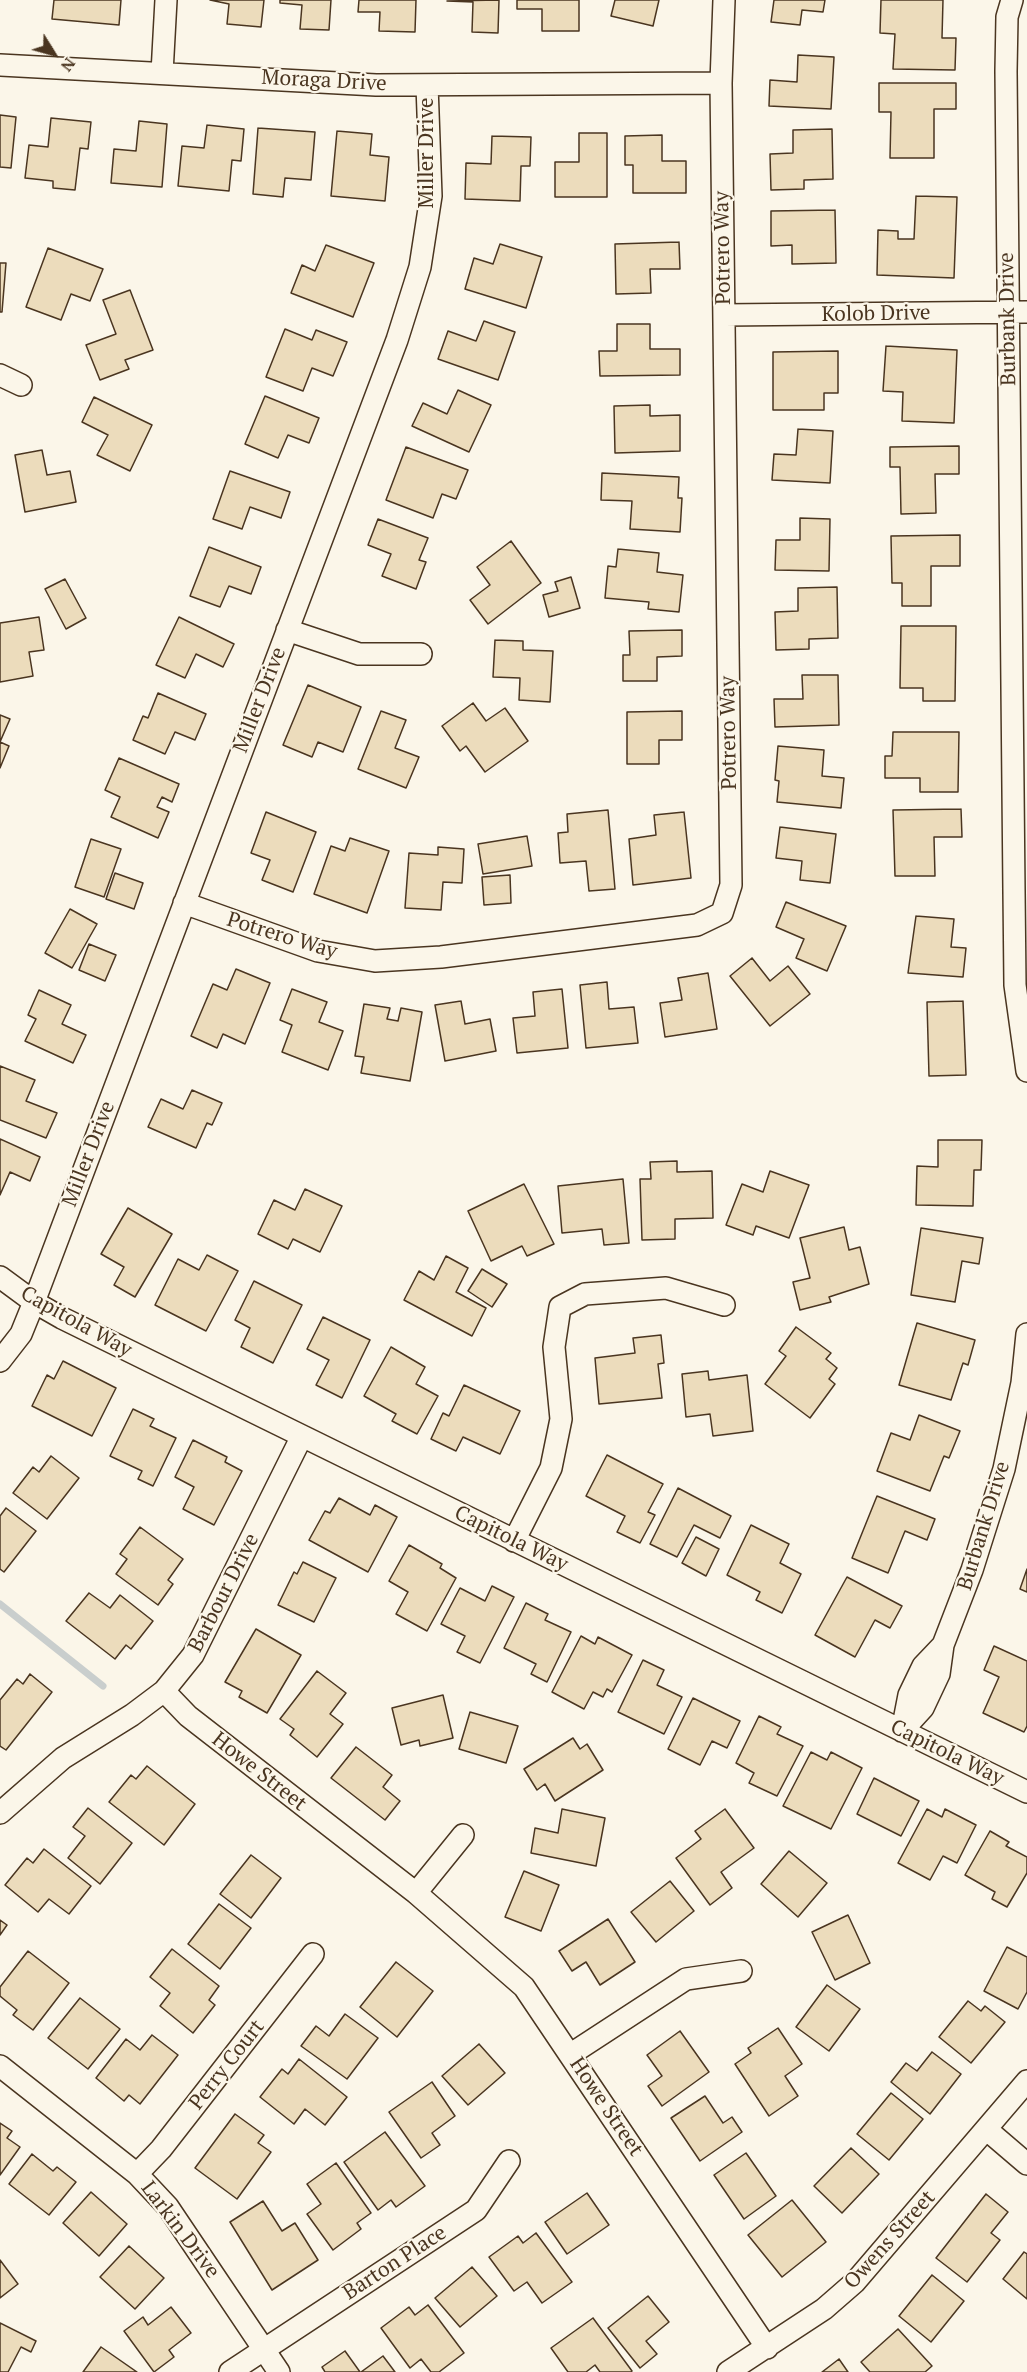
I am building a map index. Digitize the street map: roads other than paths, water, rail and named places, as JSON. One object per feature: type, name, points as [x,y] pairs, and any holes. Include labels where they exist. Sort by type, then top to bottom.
[{"type":"street","points":[[162,73],[165,0]]},
{"type":"street","name":"Potrero Way","points":[[184,903],[318,951],[375,961],[441,957],[697,925],[722,913],[731,885],[721,83],[724,0]]},
{"type":"street","name":"Burbank Drive","points":[[1016,12],[1020,891],[1015,985],[1027,1071]]},
{"type":"street","name":"Moraga Drive","points":[[0,65],[427,85],[721,83]]},
{"type":"street","name":"Miller Drive","points":[[0,1362],[21,1334],[34,1302],[397,340],[420,267],[431,196],[427,85]]},
{"type":"street","name":"Kolob Drive","points":[[724,315],[1018,312]]},
{"type":"street","points":[[0,375],[21,385]]},
{"type":"street","points":[[287,630],[358,654],[421,654]]},
{"type":"street","name":"Capitola Way","points":[[0,1277],[34,1302],[514,1541],[1027,1792]]},
{"type":"street","points":[[514,1541],[551,1468],[561,1419],[554,1347],[561,1307],[585,1294],[666,1287],[724,1305]]},
{"type":"street","name":"Burbank Drive","points":[[902,1731],[923,1707],[939,1674],[943,1645],[972,1570],[1004,1468],[1022,1383],[1027,1334]]},
{"type":"street","name":"Barbour Drive","points":[[0,1813],[63,1758],[132,1715],[164,1691],[194,1655],[302,1436]]},
{"type":"street","name":"Howe Street","points":[[164,1691],[188,1716],[416,1893],[524,1987],[767,2348]]},
{"type":"street","points":[[416,1893],[463,1835]]},
{"type":"street","name":"Perry Court","points":[[138,2174],[162,2149],[313,1954]]},
{"type":"street","points":[[571,2054],[686,1979],[741,1971]]},
{"type":"street","name":"Larkin Drive","points":[[0,2066],[138,2174],[168,2207],[279,2372]]},
{"type":"street","name":"Owens Street","points":[[728,2372],[824,2309],[855,2282],[1027,2081]]},
{"type":"street","points":[[986,2129],[1027,2164]]},
{"type":"street","name":"Barton Place","points":[[230,2372],[476,2210],[509,2161]]},
{"type":"waterway","points":[[0,1604],[103,1686]]}]
